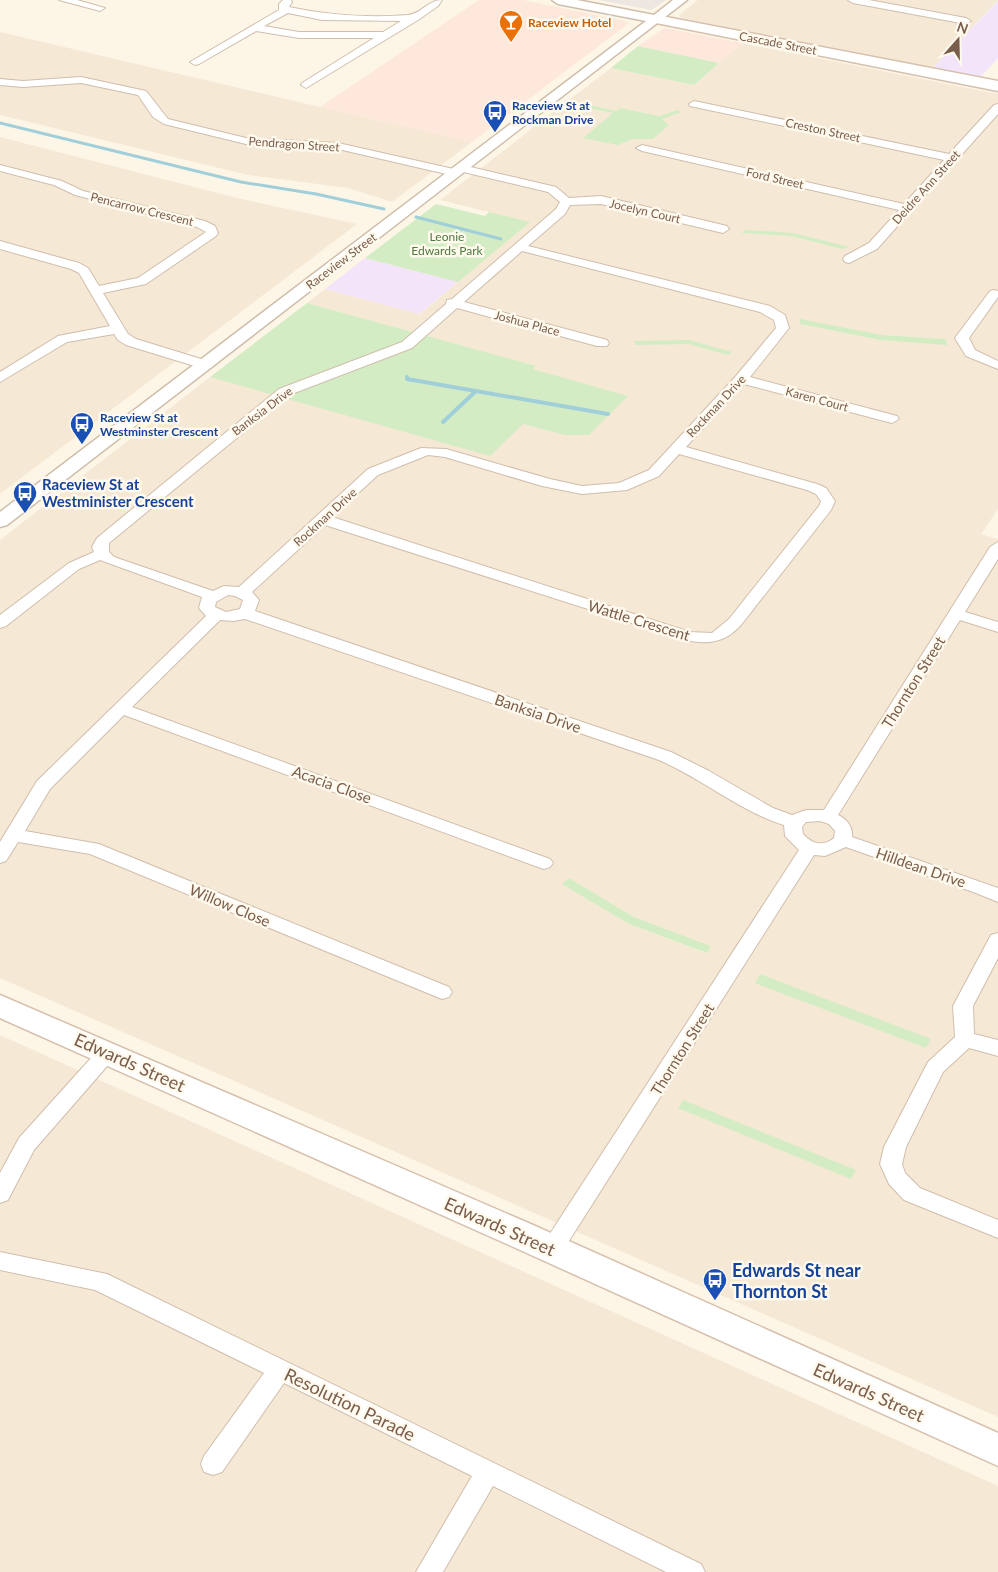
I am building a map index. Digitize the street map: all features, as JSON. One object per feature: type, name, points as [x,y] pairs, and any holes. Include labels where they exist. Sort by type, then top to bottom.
[{"type":"main road","name":"Cascade Street","points":[[656,19],[998,86]]},
{"type":"main road","name":"Edwards Street","points":[[0,1006],[552,1249],[998,1450]]},
{"type":"street","points":[[64,0],[100,8]]},
{"type":"street","points":[[90,16],[111,0]]},
{"type":"street","points":[[306,85],[414,18],[435,4],[437,0]]},
{"type":"street","name":"Cascade Street","points":[[558,0],[656,19]]},
{"type":"street","name":"Raceview Street","points":[[0,521],[681,0]]},
{"type":"street","points":[[852,0],[966,21]]},
{"type":"street","points":[[195,62],[255,28],[287,4],[322,16],[414,18]]},
{"type":"street","points":[[255,28],[299,35],[386,35]]},
{"type":"street","name":"Pendragon Street","points":[[0,82],[23,84],[92,81],[142,93],[148,98],[157,117],[164,121],[246,142],[338,146],[459,170]]},
{"type":"street","name":"Creston Street","points":[[694,104],[952,158]]},
{"type":"street","name":"Deidre Ann Street","points":[[849,259],[873,246],[998,107]]},
{"type":"street","name":"Ford Street","points":[[642,148],[907,208]]},
{"type":"street","name":"Pencarrow Crescent","points":[[0,168],[58,183],[79,192],[201,224],[211,230],[212,233],[142,281],[96,291]]},
{"type":"street","points":[[459,170],[552,189],[562,196],[566,202],[561,211],[519,247]]},
{"type":"street","name":"Jocelyn Court","points":[[566,202],[601,200],[723,229]]},
{"type":"street","points":[[0,245],[75,266],[84,271],[123,337],[131,342],[206,364]]},
{"type":"street","name":"Banksia Drive","points":[[102,554],[100,547],[102,540],[284,392],[406,345],[452,303],[519,247]]},
{"type":"street","name":"Rockman Drive","points":[[242,593],[374,472],[426,451],[446,453],[547,483],[582,490],[622,487],[654,474],[741,379],[783,328],[780,318],[765,309],[519,247]]},
{"type":"street","points":[[994,294],[962,338],[966,350],[972,355],[998,365]]},
{"type":"street","name":"Joshua Place","points":[[452,303],[602,343]]},
{"type":"street","points":[[0,378],[51,344],[63,339],[118,329]]},
{"type":"street","name":"Karen Court","points":[[741,379],[892,419]]},
{"type":"street","name":"Wattle Crescent","points":[[322,519],[688,636],[706,639],[718,638],[735,622],[826,507],[828,501],[821,491],[812,487],[676,449]]},
{"type":"street","name":"Thornton Street","points":[[828,817],[998,547]]},
{"type":"street","points":[[0,623],[74,566],[102,554],[110,560],[213,596]]},
{"type":"street","points":[[230,591],[242,593],[251,600],[249,609],[244,613],[230,617],[216,615],[210,612],[206,604],[213,596],[230,591]]},
{"type":"street","name":"Banksia Drive","points":[[244,613],[665,756],[696,770],[770,814],[796,822]]},
{"type":"street","points":[[956,614],[998,627]]},
{"type":"street","points":[[0,857],[43,785],[216,615]]},
{"type":"street","name":"Acacia Close","points":[[120,708],[544,862]]},
{"type":"street","points":[[806,816],[828,817],[835,820],[844,830],[843,840],[833,848],[809,848],[794,836],[792,831],[796,822],[806,816]]},
{"type":"street","name":"Willow Close","points":[[13,835],[92,848],[442,992]]},
{"type":"street","name":"Hilldean Drive","points":[[843,840],[983,888],[998,896]]},
{"type":"street","name":"Thornton Street","points":[[552,1249],[809,848]]},
{"type":"street","points":[[965,1039],[962,1020],[963,1006],[998,940]]},
{"type":"street","points":[[965,1039],[998,1048]]},
{"type":"street","points":[[965,1039],[935,1067],[894,1147],[891,1164],[897,1178],[912,1194],[998,1229]]},
{"type":"street","points":[[0,1194],[26,1144],[108,1052]]},
{"type":"street","name":"Resolution Parade","points":[[0,1262],[99,1281],[692,1572]]},
{"type":"street","points":[[213,1464],[280,1370]]},
{"type":"street","points":[[429,1572],[488,1472]]},
{"type":"shaded area","points":[[479,0],[523,0],[629,23],[472,142],[320,107]]},
{"type":"shaded area","points":[[598,0],[666,0],[651,10]]},
{"type":"shaded area","points":[[698,0],[998,0],[933,68],[681,18],[679,15]]},
{"type":"shaded area","points":[[998,1],[998,58],[980,77],[933,68]]},
{"type":"shaded area","points":[[665,28],[742,43],[719,63],[638,46]]},
{"type":"shaded area","points":[[0,32],[472,142],[392,202],[348,188],[248,175],[0,115]]},
{"type":"shaded area","points":[[742,43],[998,94],[998,509],[981,534],[998,539],[998,1417],[0,978],[0,540],[210,377],[306,403],[523,424],[564,435],[589,435],[627,396],[533,369],[536,366],[307,303],[325,289],[420,314],[529,222],[440,200],[565,103],[613,113],[622,142],[632,139],[653,139],[669,125],[661,119],[676,110],[659,116],[621,108],[617,111],[569,100],[611,68],[694,85]],"holes":[[[743,233],[793,233],[849,247],[842,249],[791,236]],[[800,324],[882,335],[946,339],[947,344],[880,340]],[[569,878],[634,917],[711,946],[706,953],[629,924],[563,884]],[[761,974],[927,1048],[756,983]]]},
{"type":"shaded area","points":[[0,137],[237,198],[357,224],[0,494]]},
{"type":"shaded area","points":[[365,258],[458,282],[419,314],[325,289]]},
{"type":"shaded area","points":[[0,1035],[998,1486],[998,1572],[0,1572]]},
{"type":"green space","points":[[638,46],[719,63],[694,85],[611,68]]},
{"type":"green space","points":[[569,100],[616,111],[621,108],[659,116],[677,110],[681,112],[662,119],[669,125],[653,139],[632,139],[618,145],[583,138],[613,113],[565,103]]},
{"type":"green space","name":"Leonie Edwards Park","points":[[436,204],[485,216],[489,212],[530,222],[458,282],[365,258]]},
{"type":"green space","points":[[744,230],[793,233],[850,247],[842,249],[791,236],[742,233]]},
{"type":"green space","points":[[307,303],[536,366],[533,369],[628,396],[589,435],[564,435],[523,424],[490,456],[210,377]]},
{"type":"green space","points":[[800,319],[882,335],[946,339],[947,345],[880,340],[800,324]]},
{"type":"green space","points":[[689,340],[732,352],[728,355],[688,344],[635,345],[634,341]]},
{"type":"green space","points":[[569,878],[634,917],[711,946],[707,953],[629,924],[562,884]]},
{"type":"green space","points":[[760,974],[931,1039],[926,1048],[755,983]]},
{"type":"green space","points":[[683,1100],[856,1170],[851,1179],[678,1108]]},
{"type":"waterway","points":[[0,123],[241,182],[316,194],[384,209]]},
{"type":"waterway","points":[[416,217],[501,239]]},
{"type":"waterway","points":[[407,377],[407,379],[476,391]]},
{"type":"waterway","points":[[443,422],[476,391]]},
{"type":"waterway","points":[[476,391],[608,414]]},
{"type":"place","name":"Raceview Hotel","points":[[511,43]]},
{"type":"place","name":"Raceview St at Rockman Drive","points":[[495,133]]},
{"type":"place","name":"Raceview St at Westminster Crescent","points":[[82,445]]},
{"type":"place","name":"Raceview St at Westminister Crescent","points":[[25,514]]},
{"type":"place","name":"Edwards St near Thornton St","points":[[715,1301]]}]
